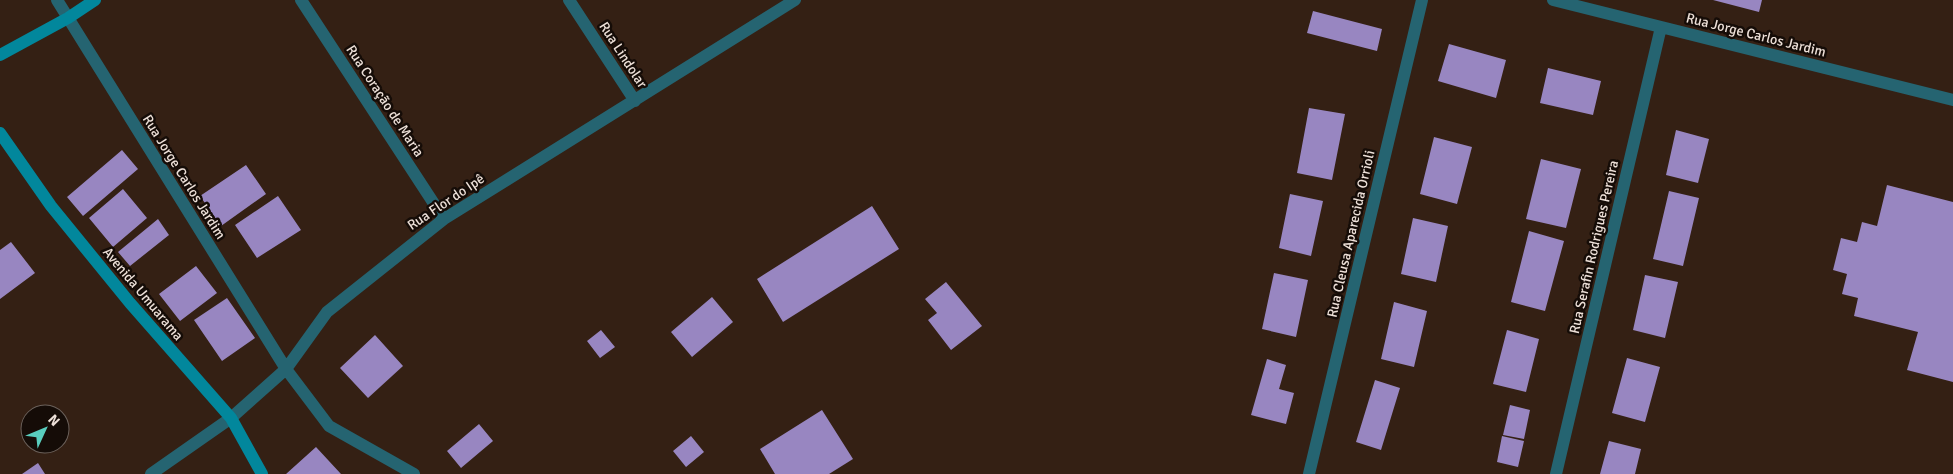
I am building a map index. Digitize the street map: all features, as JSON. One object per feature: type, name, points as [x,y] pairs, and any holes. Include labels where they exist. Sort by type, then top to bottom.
[{"type":"street","name":"Rua Jorge Carlos Jardim","points":[[57,0],[286,369],[329,426],[414,474]]},
{"type":"street","points":[[0,55],[68,18],[95,0]]},
{"type":"street","name":"Rua Coração de Maria","points":[[301,0],[444,219]]},
{"type":"street","name":"Rua Lindolar","points":[[569,0],[635,101]]},
{"type":"street","name":"Rua Flor do Ipê","points":[[151,474],[231,418],[286,369],[327,312],[444,219],[795,0]]},
{"type":"street","name":"Rua Cleusa Aparecida Orrioli","points":[[1309,474],[1422,0]]},
{"type":"street","name":"Rua Jorge Carlos Jardim","points":[[1553,0],[1953,100]]},
{"type":"street","name":"Rua Serafin Rodrigues Pereira","points":[[1556,474],[1661,27]]},
{"type":"street","name":"Avenida Umuarama","points":[[0,133],[51,206],[130,303],[231,418],[262,474]]},
{"type":"building","points":[[1713,0],[1762,0],[1759,12]]},
{"type":"building","points":[[1313,11],[1382,29],[1377,51],[1307,33]]},
{"type":"building","points":[[1449,44],[1506,60],[1496,98],[1438,81]]},
{"type":"building","points":[[1548,68],[1601,81],[1593,115],[1540,103]]},
{"type":"building","points":[[1309,108],[1345,114],[1332,180],[1297,173]]},
{"type":"building","points":[[1676,130],[1709,139],[1698,183],[1666,175]]},
{"type":"building","points":[[1434,137],[1472,147],[1457,204],[1420,194]]},
{"type":"building","points":[[122,150],[138,169],[83,216],[67,197]]},
{"type":"building","points":[[1541,159],[1581,169],[1566,228],[1526,219]]},
{"type":"building","points":[[246,165],[266,194],[221,226],[200,196]]},
{"type":"building","points":[[1887,185],[1953,202],[1953,382],[1907,370],[1918,332],[1854,316],[1858,298],[1842,294],[1847,274],[1833,270],[1841,238],[1857,242],[1862,222],[1877,226]]},
{"type":"building","points":[[123,189],[147,218],[113,247],[89,218]]},
{"type":"building","points":[[1669,191],[1699,198],[1683,266],[1653,259]]},
{"type":"building","points":[[1290,194],[1323,201],[1311,256],[1279,248]]},
{"type":"building","points":[[278,196],[301,230],[257,258],[235,225]]},
{"type":"building","points":[[872,206],[899,249],[783,322],[757,279]]},
{"type":"building","points":[[1413,218],[1448,226],[1436,282],[1401,274]]},
{"type":"building","points":[[158,219],[169,235],[130,266],[118,252]]},
{"type":"building","points":[[1529,231],[1564,241],[1545,311],[1511,302]]},
{"type":"building","points":[[11,242],[35,273],[0,299],[0,250]]},
{"type":"building","points":[[196,266],[217,293],[180,321],[159,294]]},
{"type":"building","points":[[1274,273],[1308,280],[1296,337],[1262,329]]},
{"type":"building","points":[[1645,275],[1678,282],[1665,338],[1633,330]]},
{"type":"building","points":[[946,282],[982,326],[951,350],[928,320],[937,313],[925,299]]},
{"type":"building","points":[[712,297],[733,322],[692,357],[671,332]]},
{"type":"building","points":[[227,298],[255,338],[222,361],[194,320]]},
{"type":"building","points":[[1394,302],[1427,311],[1414,367],[1381,359]]},
{"type":"building","points":[[601,330],[615,347],[600,358],[587,341]]},
{"type":"building","points":[[1507,330],[1539,339],[1526,392],[1493,384]]},
{"type":"building","points":[[375,335],[403,366],[368,398],[340,368]]},
{"type":"building","points":[[1627,358],[1660,367],[1645,422],[1612,413]]},
{"type":"building","points":[[1267,359],[1286,365],[1279,389],[1294,393],[1286,424],[1251,415]]},
{"type":"building","points":[[1375,380],[1400,388],[1381,450],[1356,442]]},
{"type":"building","points":[[1510,405],[1530,410],[1524,439],[1503,435]]},
{"type":"building","points":[[822,410],[853,459],[829,474],[775,474],[760,449]]},
{"type":"building","points":[[479,424],[493,441],[461,468],[447,451]]},
{"type":"building","points":[[691,436],[704,452],[686,467],[673,451]]},
{"type":"building","points":[[1502,436],[1524,441],[1518,467],[1497,462]]},
{"type":"building","points":[[1609,441],[1641,449],[1635,474],[1600,474]]},
{"type":"building","points":[[316,447],[341,474],[286,474]]},
{"type":"building","points":[[38,463],[45,474],[22,474]]}]
